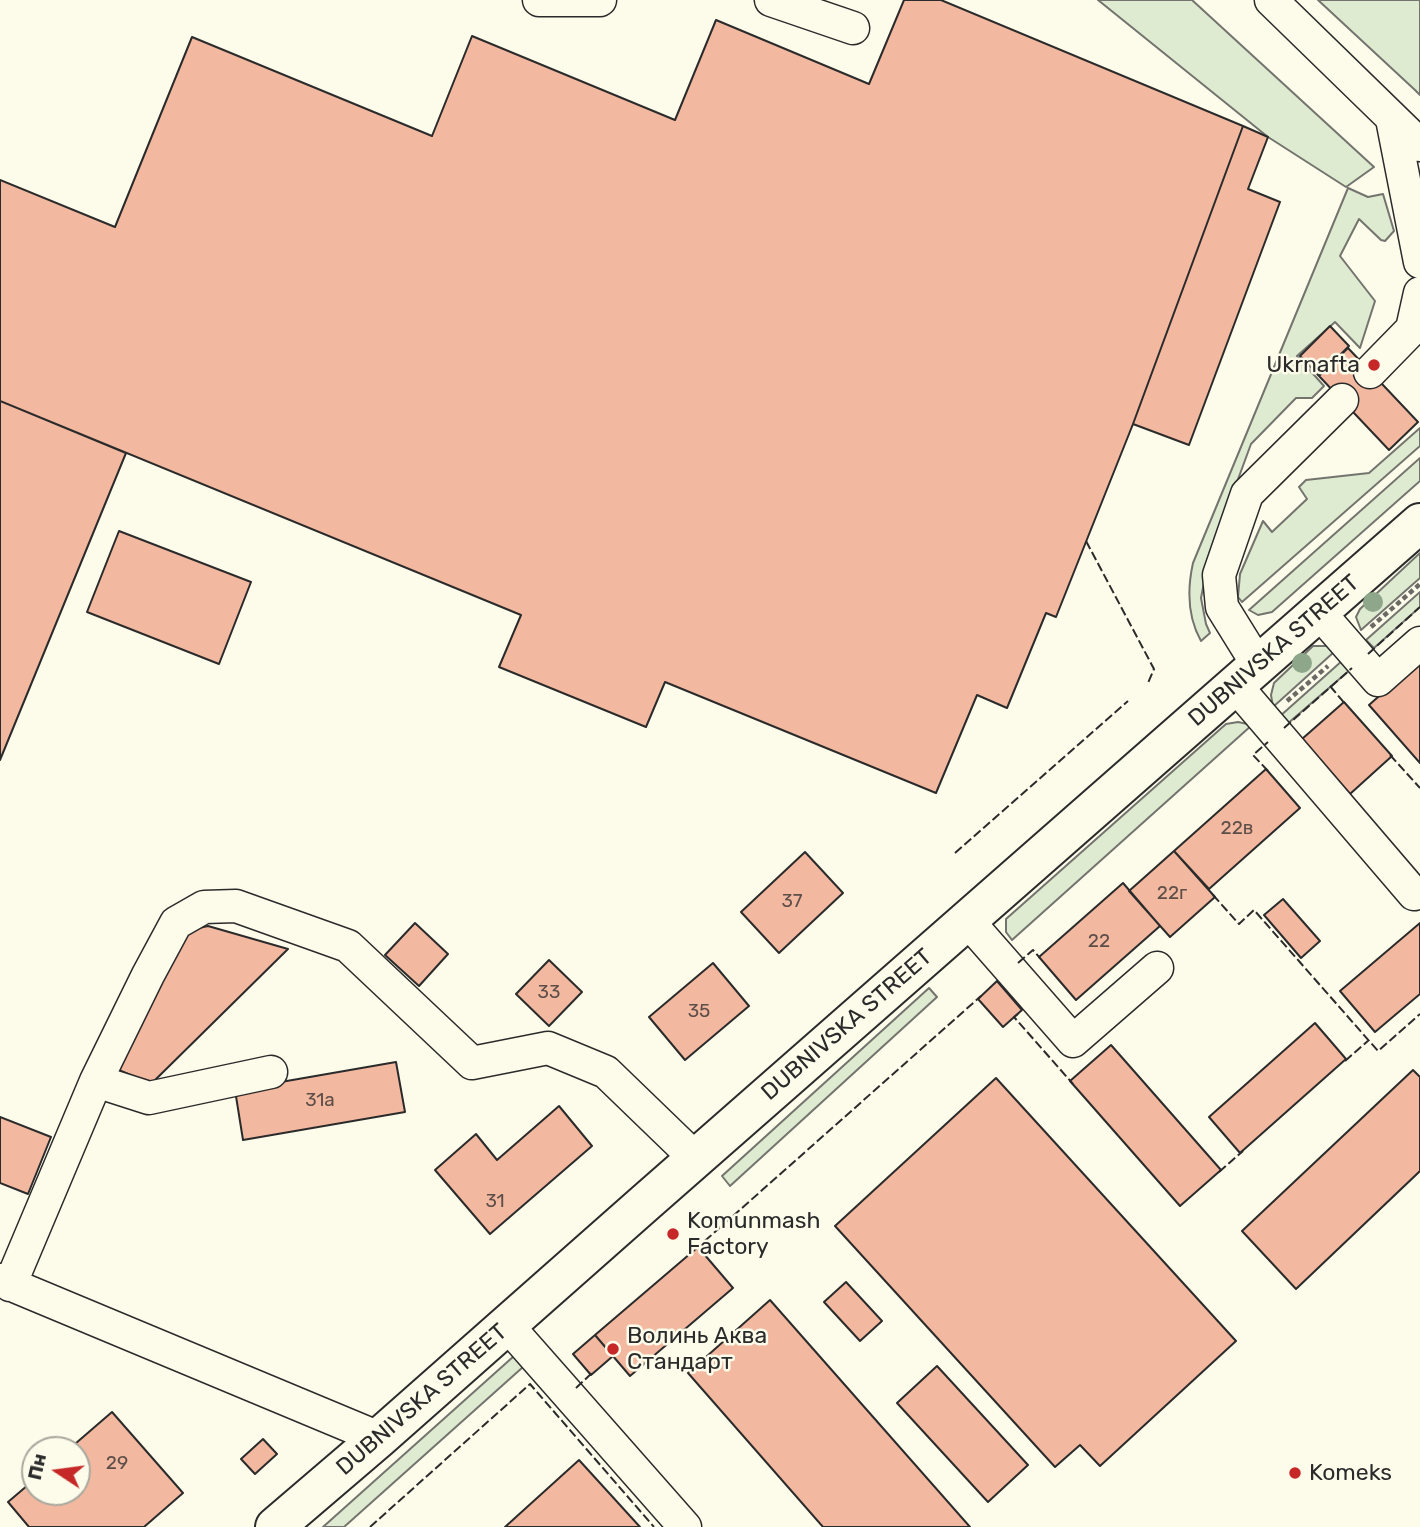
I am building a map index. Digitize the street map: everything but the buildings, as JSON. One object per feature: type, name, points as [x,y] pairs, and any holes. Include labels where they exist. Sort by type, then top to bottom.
[{"type":"main road","name":"DUBNIVSKA STREET","points":[[275,1527],[1420,523]]},
{"type":"street","points":[[539,0],[600,0]]},
{"type":"street","points":[[771,0],[853,28]]},
{"type":"street","points":[[1271,0],[1420,145]]},
{"type":"street","points":[[1392,119],[1420,159]]},
{"type":"street","points":[[1392,119],[1420,262]]},
{"type":"street","points":[[1370,372],[1412,329],[1420,293]]},
{"type":"street","points":[[1342,400],[1247,494],[1219,575],[1222,607],[1246,675],[1414,894]]},
{"type":"street","points":[[1318,611],[1378,680],[1420,643]]},
{"type":"street","points":[[379,1438],[5,1282],[96,1081],[176,923],[204,907],[236,906],[348,946],[472,1063],[548,1048],[606,1072],[695,1158]]},
{"type":"street","points":[[967,920],[1073,1041],[1157,968]]},
{"type":"street","points":[[96,1081],[149,1098],[271,1072]]},
{"type":"street","points":[[507,1325],[685,1527]]},
{"type":"green space","points":[[1098,0],[1192,0],[1374,167],[1346,187],[1268,137]]},
{"type":"green space","points":[[1318,0],[1420,0],[1420,95],[1415,90]]},
{"type":"green space","points":[[1348,188],[1368,197],[1383,194],[1394,231],[1385,241],[1381,240],[1359,219],[1340,256],[1375,301],[1360,348],[1335,322],[1297,356],[1324,386],[1312,398],[1296,398],[1251,444],[1209,558],[1201,598],[1210,633],[1201,641],[1193,622],[1190,603],[1193,563]]},
{"type":"green space","points":[[1420,428],[1420,446],[1242,602],[1238,597],[1240,574],[1263,521],[1272,532],[1307,499],[1299,487],[1306,480],[1369,473]]},
{"type":"green space","points":[[1420,458],[1420,481],[1272,612],[1258,615],[1249,610]]},
{"type":"green space","points":[[1420,553],[1420,578],[1361,630],[1356,617],[1360,609]]},
{"type":"green space","points":[[1420,592],[1420,607],[1374,648],[1366,640]]},
{"type":"green space","points":[[1313,646],[1327,646],[1334,652],[1273,707],[1271,695],[1274,683]]},
{"type":"green space","points":[[1343,660],[1351,669],[1286,725],[1279,717]]},
{"type":"green space","points":[[1238,722],[1252,725],[1012,940],[1006,932],[1006,919],[1226,724]]},
{"type":"green space","points":[[929,988],[937,997],[730,1186],[722,1176]]},
{"type":"green space","points":[[514,1356],[523,1367],[344,1527],[323,1527]]},
{"type":"fence","points":[[1086,541],[1154,669],[1148,683]]},
{"type":"fence","points":[[1368,654],[1420,607]]},
{"type":"fence","points":[[1284,728],[1352,668]]},
{"type":"fence","points":[[1330,686],[1346,705]]},
{"type":"fence","points":[[955,853],[1128,701]]},
{"type":"fence","points":[[1268,742],[1253,755],[1268,771]]},
{"type":"fence","points":[[1390,755],[1420,788]]},
{"type":"fence","points":[[1213,895],[1239,924],[1254,910],[1378,1051],[1420,1014]]},
{"type":"fence","points":[[1018,963],[1033,950],[1040,958]]},
{"type":"fence","points":[[700,1250],[698,1247],[981,996]]},
{"type":"fence","points":[[1018,1014],[1014,1017],[1073,1084]]},
{"type":"fence","points":[[1345,1061],[1369,1040]]},
{"type":"fence","points":[[1219,1172],[1243,1151]]},
{"type":"fence","points":[[576,1388],[594,1371]]},
{"type":"fence","points":[[370,1527],[530,1384],[654,1527]]},
{"type":"place","name":"Ukrnafta","points":[[1374,365]]},
{"type":"place","name":"Komunmash Factory","points":[[673,1234]]},
{"type":"place","name":"Волинь Аква Стандарт","points":[[613,1349]]},
{"type":"place","name":"Komeks","points":[[1295,1473]]}]
